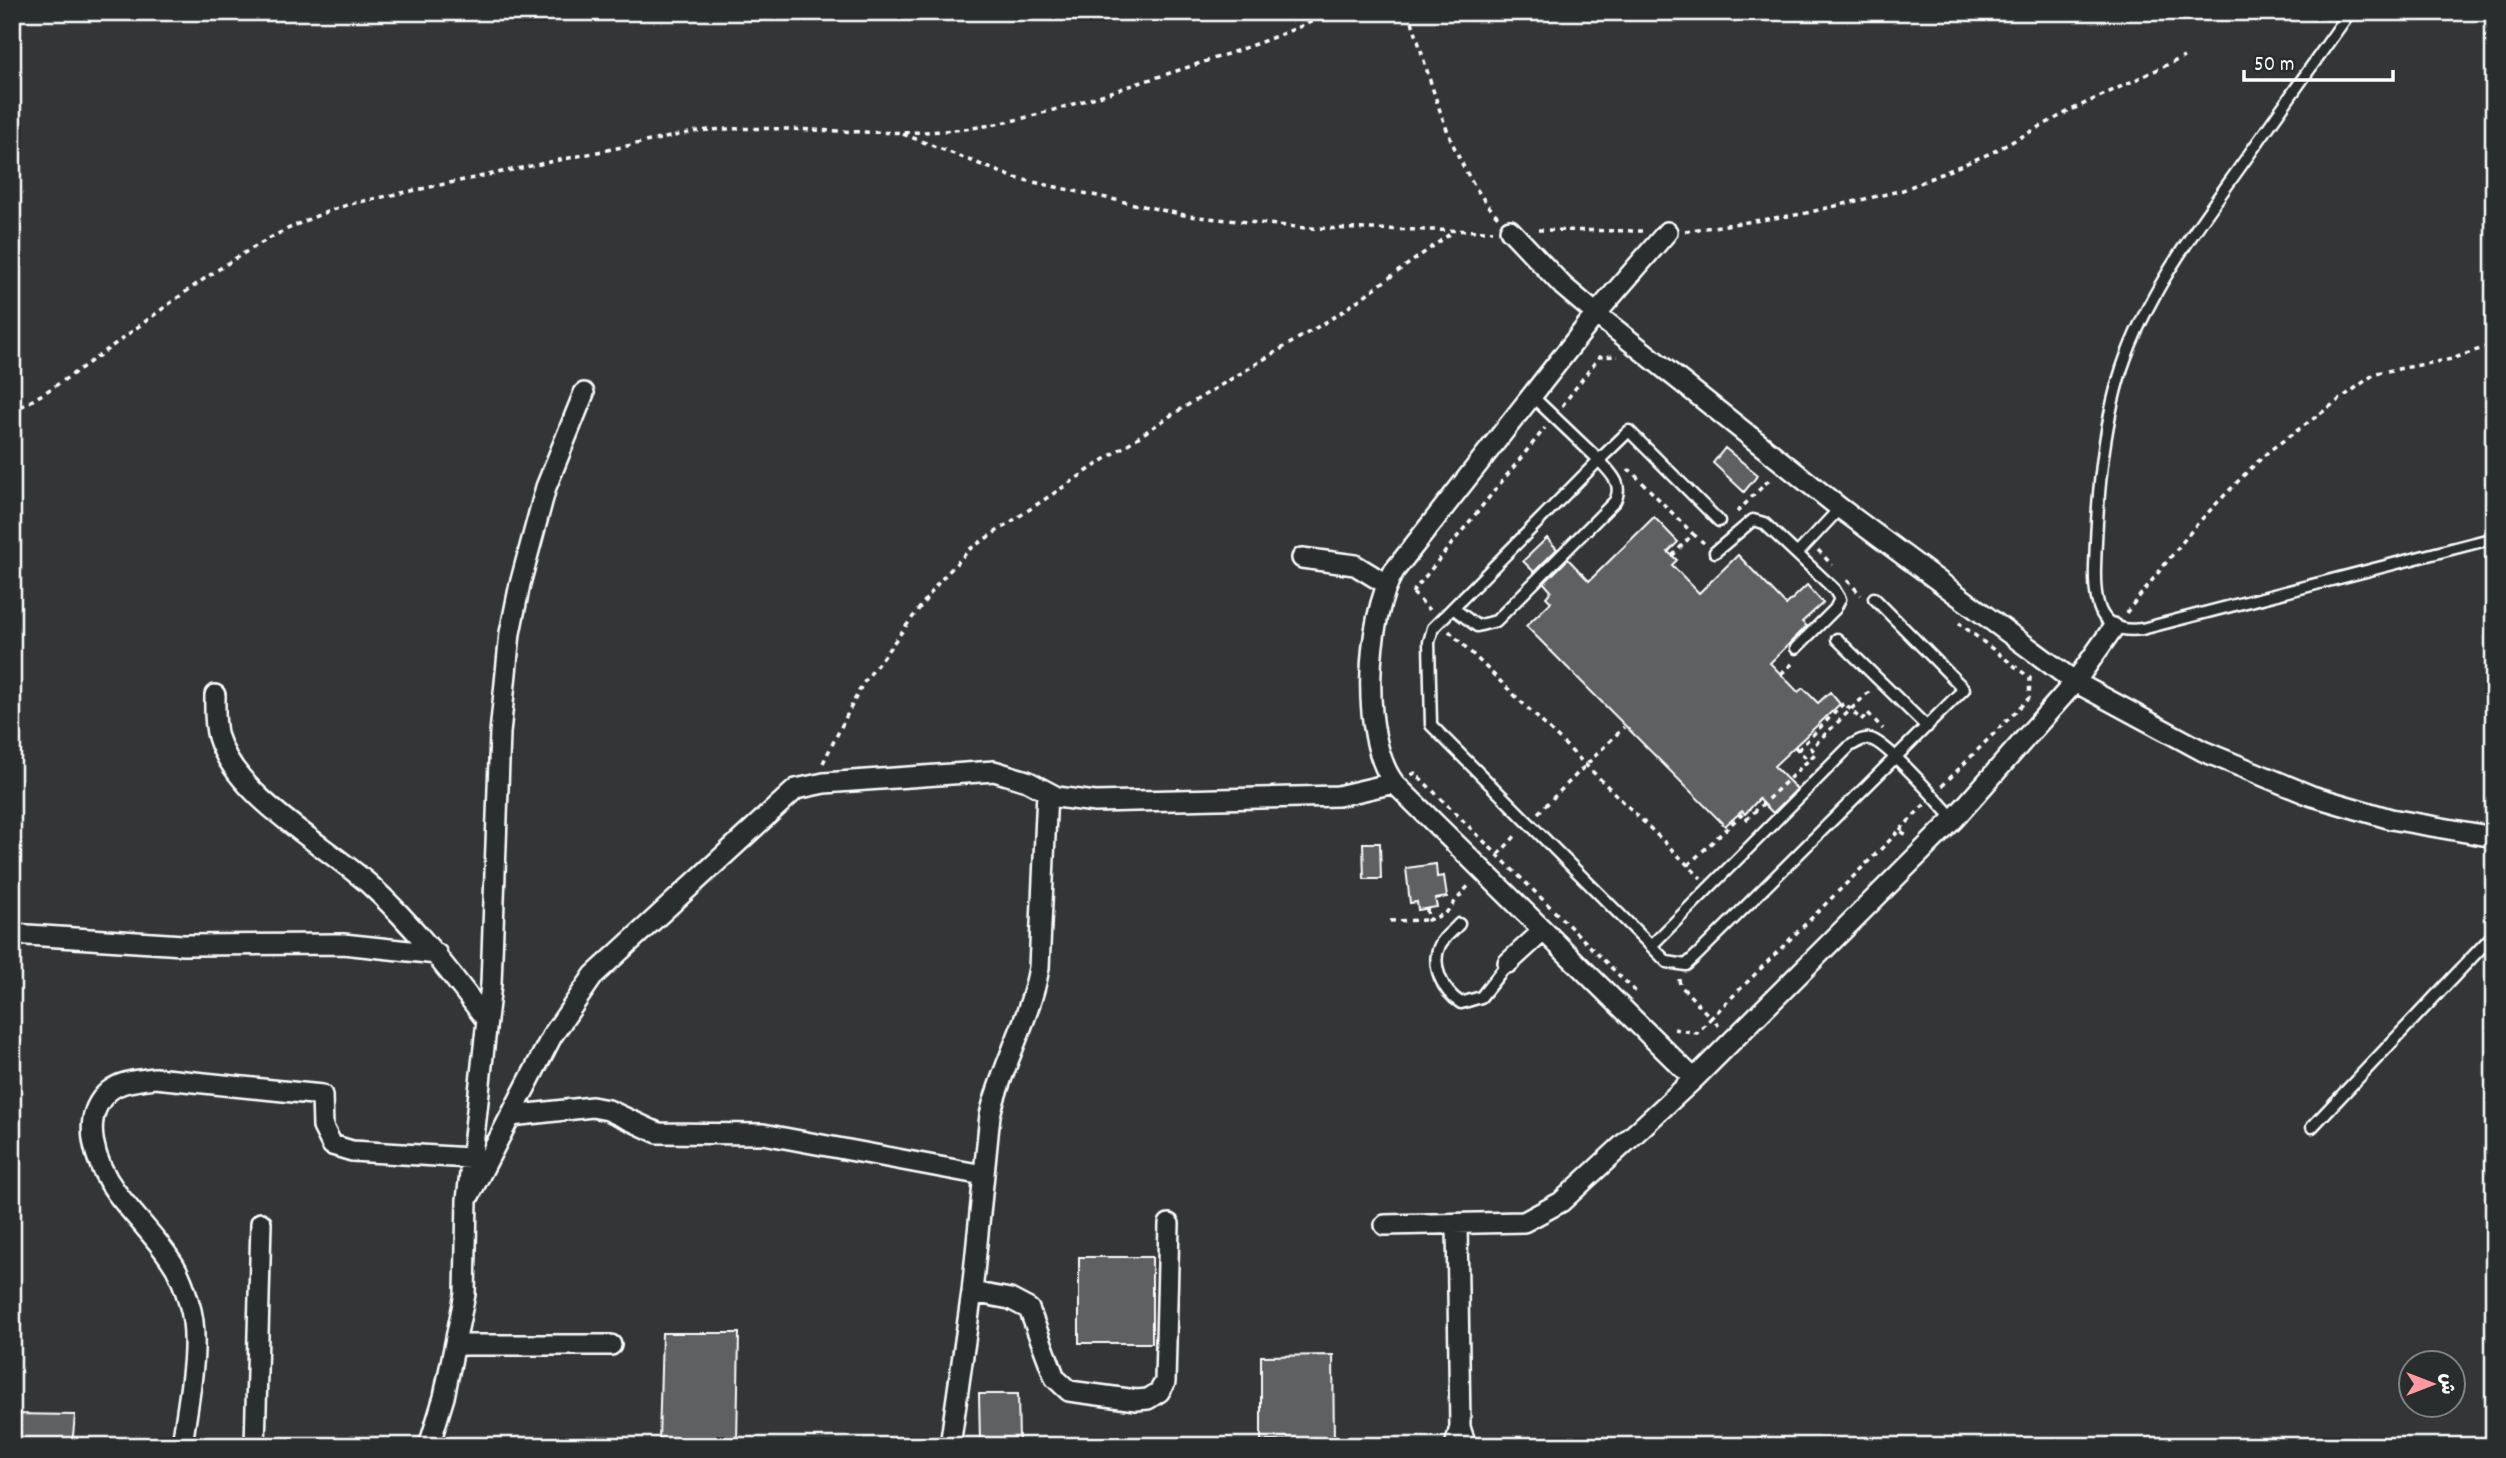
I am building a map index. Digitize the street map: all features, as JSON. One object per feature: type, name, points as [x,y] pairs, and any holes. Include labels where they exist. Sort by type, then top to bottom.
[{"type":"street","points":[[1510,230],[1563,286],[1596,314],[1840,508],[2075,682],[2203,751],[2312,796],[2391,819],[2486,836],[2494,853]]},
{"type":"street","points":[[1667,232],[1596,314],[1386,584],[1377,609],[1373,641],[1372,703],[1379,758],[1394,783],[1694,1079]]},
{"type":"street","points":[[429,1446],[456,1345],[465,1294],[470,1158],[487,1021],[495,920],[500,733],[510,633],[546,486],[584,393]]},
{"type":"street","points":[[1302,558],[1355,565],[1386,584]]},
{"type":"street","points":[[1385,1225],[1524,1222],[1542,1213],[1580,1185],[1694,1079],[1954,819],[2075,682],[2113,628]]},
{"type":"street","points":[[215,695],[219,739],[240,776],[261,797],[369,884],[437,954],[487,1021]]},
{"type":"street","points":[[467,1200],[552,1035],[594,975],[777,803],[796,789],[814,784],[994,771],[1027,781],[1068,800],[1095,802],[1338,796],[1394,783]]},
{"type":"street","points":[[950,1446],[972,1292],[983,1175],[996,1088],[1027,1013],[1039,968],[1047,792]]},
{"type":"street","points":[[1508,963],[1543,931]]},
{"type":"street","points":[[12,934],[183,945],[343,944],[437,954]]},
{"type":"street","points":[[182,1446],[194,1329],[190,1305],[171,1260],[115,1191],[101,1166],[91,1127],[96,1108],[110,1090],[131,1081],[155,1078],[322,1095],[323,1127],[332,1145],[352,1151],[470,1158]]},
{"type":"street","points":[[510,1116],[592,1107],[608,1110],[658,1133],[763,1134],[983,1175]]},
{"type":"street","points":[[255,1446],[261,1223]]},
{"type":"street","points":[[972,1292],[1010,1298],[1029,1309],[1055,1378],[1061,1386],[1079,1392],[1148,1399],[1159,1392],[1165,1382],[1169,1224]]},
{"type":"street","points":[[1457,1224],[1460,1439]]},
{"type":"street","points":[[456,1345],[611,1345]]},
{"type":"lane","points":[[2350,12],[2173,262],[2134,337],[2113,402],[2096,539],[2095,590],[2104,618],[2113,628],[2122,631],[2152,627],[2494,538]]},
{"type":"lane","points":[[1453,608],[1477,626],[1496,621],[1615,501],[1619,493],[1618,481],[1532,396]]},
{"type":"lane","points":[[1719,521],[1629,431],[1433,628],[1429,642],[1432,725],[1667,962],[1678,966],[1686,965],[1698,954],[1964,689],[1871,595]]},
{"type":"lane","points":[[1797,554],[1840,508]]},
{"type":"lane","points":[[1715,552],[1753,520],[1764,523],[1834,589],[1840,599],[1835,609],[1797,648]]},
{"type":"lane","points":[[1837,639],[1927,727]]},
{"type":"lane","points":[[1651,946],[1822,775],[1862,739],[1874,739],[1954,819]]},
{"type":"lane","points":[[1459,924],[1440,945],[1438,957],[1444,988],[1452,998],[1461,1003],[1481,997],[1508,963]]},
{"type":"lane","points":[[2312,1127],[2494,934]]},
{"type":"path","points":[[12,412],[76,373],[217,272],[293,225],[321,212],[698,131],[738,127],[901,134],[945,131],[1029,118],[1204,62],[1298,29],[1333,12]]},
{"type":"path","points":[[1409,12],[1447,131],[1465,170],[1486,204],[1510,230]]},
{"type":"path","points":[[901,134],[1015,178],[1189,216],[1306,228],[1451,232],[1667,232],[1729,227],[1802,214],[1903,190],[1993,152],[2071,110],[2184,57]]},
{"type":"path","points":[[814,784],[842,721],[862,685],[939,582],[970,549],[1172,414],[1329,321],[1451,232]]},
{"type":"path","points":[[2113,628],[2197,524],[2269,451],[2376,373],[2452,359],[2494,344]]},
{"type":"path","points":[[1412,593],[1599,357],[1622,355]]},
{"type":"path","points":[[1618,481],[1630,470],[1693,534]]},
{"type":"path","points":[[1773,476],[1782,484]]},
{"type":"path","points":[[1809,541],[1836,569]]},
{"type":"path","points":[[1845,578],[1863,596],[1871,595]]},
{"type":"path","points":[[1386,584],[1412,593],[1710,887]]},
{"type":"path","points":[[1666,1021],[1676,1031],[1697,1033],[2029,698],[2030,678],[1956,620]]},
{"type":"path","points":[[1688,865],[1741,815],[1746,820],[1816,753],[1811,748],[1880,681]]},
{"type":"path","points":[[1822,775],[1797,748],[1844,703],[1861,720],[1868,713],[1904,749]]},
{"type":"path","points":[[1498,855],[1624,727]]},
{"type":"path","points":[[1394,783],[1415,773],[1646,1002]]},
{"type":"path","points":[[1900,830],[1923,850]]},
{"type":"path","points":[[1390,921],[1429,920],[1444,914],[1481,870]]},
{"type":"path","points":[[1427,909],[1429,920]]},
{"type":"path","points":[[1678,966],[1679,985],[1733,1040]]},
{"type":"building","points":[[1725,448],[1758,475],[1744,492],[1713,463]]},
{"type":"building","points":[[1654,517],[1678,542],[1668,552],[1677,560],[1672,565],[1699,593],[1738,555],[1786,605],[1807,585],[1823,603],[1802,622],[1807,626],[1770,663],[1798,692],[1803,688],[1818,703],[1830,692],[1840,704],[1774,766],[1797,789],[1773,813],[1759,799],[1745,814],[1742,811],[1725,826],[1526,626],[1551,602],[1546,597],[1551,591],[1544,583],[1568,559],[1589,581]]},
{"type":"building","points":[[1547,538],[1557,549],[1534,572],[1523,561]]},
{"type":"building","points":[[1363,843],[1380,843],[1381,879],[1364,879]]},
{"type":"building","points":[[1436,864],[1437,877],[1444,876],[1447,897],[1435,899],[1437,907],[1418,910],[1417,902],[1410,903],[1406,868]]},
{"type":"building","points":[[1079,1257],[1152,1257],[1152,1343],[1079,1343]]},
{"type":"building","points":[[662,1333],[739,1333],[737,1443],[659,1441]]},
{"type":"building","points":[[1333,1355],[1334,1440],[1261,1441],[1261,1356]]},
{"type":"building","points":[[979,1394],[1018,1394],[1019,1441],[980,1441]]},
{"type":"building","points":[[12,1414],[75,1415],[72,1446],[12,1446]]}]
